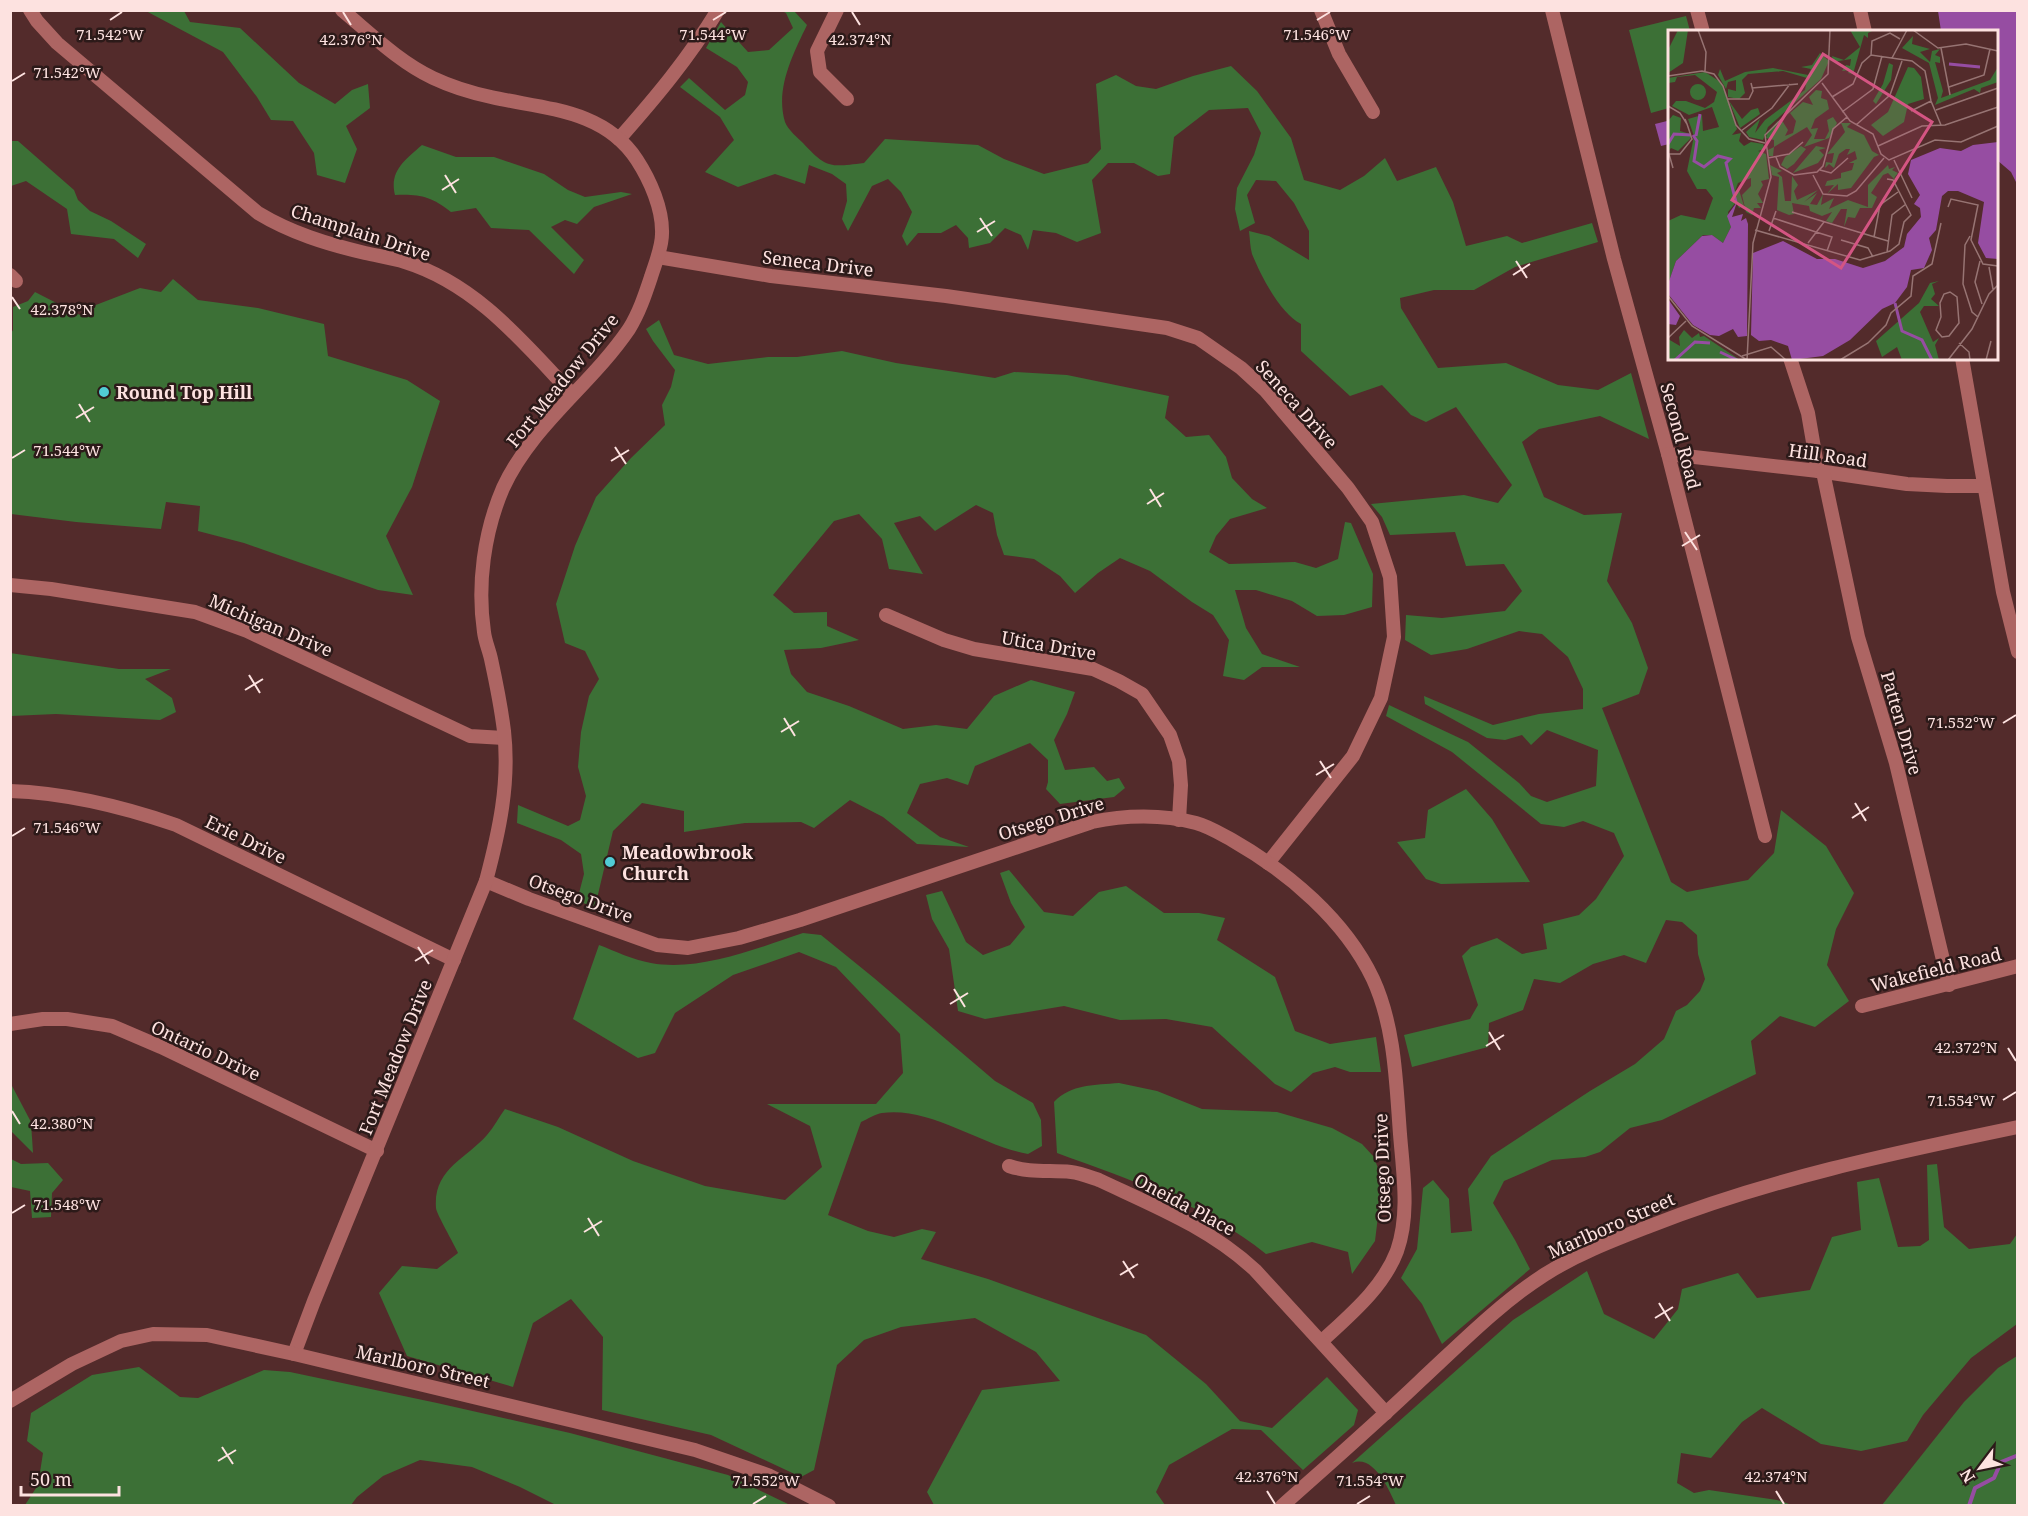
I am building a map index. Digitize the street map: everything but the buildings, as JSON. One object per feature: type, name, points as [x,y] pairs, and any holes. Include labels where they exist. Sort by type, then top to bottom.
[{"type":"street","name":"Champlain Drive","points":[[30,10],[57,43],[258,213],[280,226],[325,243],[406,262],[450,281],[510,328],[572,394]]},
{"type":"street","name":"Fort Meadow Drive","points":[[294,1354],[486,881],[500,827],[504,795],[504,738],[491,658],[484,634],[482,578],[492,518],[504,487],[539,432],[608,356],[630,328],[658,257],[662,234],[660,214],[654,193],[637,159],[619,139],[597,124],[574,113],[491,97],[433,78],[399,58],[342,10]]},
{"type":"street","points":[[619,139],[693,50],[718,10]]},
{"type":"street","points":[[837,10],[826,29],[818,51],[820,72],[847,99]]},
{"type":"street","points":[[1321,10],[1339,54],[1373,112]]},
{"type":"street","name":"Second Road","points":[[1551,10],[1614,259],[1668,454],[1765,836]]},
{"type":"street","points":[[1697,10],[1702,30]]},
{"type":"street","points":[[1860,10],[1865,30]]},
{"type":"street","name":"Seneca Drive","points":[[658,257],[771,276],[946,296],[1167,328],[1198,338],[1241,368],[1265,390],[1348,488],[1372,522],[1390,577],[1394,637],[1381,698],[1353,756],[1268,863]]},
{"type":"street","name":"Patten Drive","points":[[1791,360],[1808,413],[1858,638],[1898,771],[1949,985]]},
{"type":"street","points":[[1962,360],[2007,613],[2018,652]]},
{"type":"street","name":"Hill Road","points":[[1668,454],[1820,471],[1925,486],[1984,486]]},
{"type":"street","name":"Michigan Drive","points":[[10,585],[72,592],[195,612],[247,631],[470,736],[504,738]]},
{"type":"street","name":"Utica Drive","points":[[886,615],[944,640],[974,649],[1093,669],[1142,694],[1170,735],[1179,761],[1181,784],[1179,820]]},
{"type":"street","name":"Erie Drive","points":[[10,791],[83,797],[129,808],[176,825],[454,960]]},
{"type":"street","name":"Otsego Drive","points":[[486,881],[657,945],[688,948],[739,938],[800,920],[1092,822],[1117,817],[1179,820],[1196,823],[1220,833],[1268,863],[1321,908],[1350,940],[1373,979],[1391,1040],[1404,1197],[1401,1235],[1389,1268],[1379,1283],[1364,1301],[1322,1341]]},
{"type":"street","name":"Wakefield Road","points":[[1862,1006],[2018,966]]},
{"type":"street","name":"Ontario Drive","points":[[10,1024],[43,1019],[67,1019],[112,1026],[161,1047],[376,1151]]},
{"type":"street","name":"Marlboro Street","points":[[1282,1506],[1509,1302],[1542,1276],[1574,1258],[1730,1196],[1786,1180],[2018,1127]]},
{"type":"street","name":"Oneida Place","points":[[1009,1166],[1036,1172],[1071,1172],[1085,1175],[1208,1233],[1255,1270],[1386,1413]]},
{"type":"street","name":"Marlboro Street","points":[[10,1401],[88,1355],[137,1337],[170,1333],[207,1335],[704,1452],[768,1475],[829,1506]]},
{"type":"green space","points":[[146,11],[184,11],[190,22],[240,28],[299,83],[335,104],[352,90],[368,84],[370,108],[346,126],[357,149],[345,183],[317,175],[314,153],[293,121],[271,120],[257,97],[223,52]]},
{"type":"green space","points":[[782,11],[794,11],[807,25],[791,60],[784,84],[782,97],[785,122],[818,158],[830,164],[864,163],[885,139],[978,145],[1004,159],[1044,174],[1088,163],[1101,149],[1096,84],[1116,75],[1136,86],[1156,89],[1231,66],[1257,91],[1291,138],[1304,180],[1340,190],[1364,176],[1385,158],[1397,181],[1436,167],[1453,202],[1466,246],[1507,236],[1522,243],[1592,223],[1598,242],[1515,267],[1474,290],[1434,290],[1400,298],[1401,308],[1438,368],[1506,363],[1558,385],[1598,390],[1631,373],[1649,439],[1600,416],[1539,429],[1522,442],[1544,497],[1584,515],[1622,513],[1607,581],[1632,623],[1648,668],[1639,694],[1602,708],[1671,882],[1687,892],[1748,880],[1774,853],[1781,810],[1826,846],[1854,893],[1836,929],[1827,965],[1849,1001],[1815,1027],[1780,1016],[1751,1041],[1756,1074],[1662,1120],[1630,1128],[1600,1152],[1585,1157],[1552,1160],[1504,1181],[1493,1203],[1530,1269],[1442,1344],[1422,1304],[1401,1278],[1417,1249],[1423,1188],[1433,1180],[1449,1199],[1451,1233],[1472,1231],[1468,1189],[1491,1156],[1635,1064],[1664,1039],[1676,1011],[1687,1005],[1700,991],[1705,979],[1698,954],[1697,935],[1682,922],[1666,920],[1646,963],[1624,955],[1593,964],[1560,983],[1534,979],[1523,1010],[1489,1023],[1488,1047],[1412,1067],[1404,1035],[1470,1019],[1478,1005],[1462,956],[1471,947],[1497,938],[1522,954],[1547,949],[1543,924],[1579,915],[1596,899],[1624,856],[1614,833],[1583,821],[1564,827],[1541,824],[1452,752],[1386,716],[1389,705],[1468,742],[1519,783],[1531,796],[1547,802],[1596,786],[1598,750],[1547,730],[1531,745],[1522,735],[1505,740],[1487,738],[1425,704],[1424,696],[1493,725],[1539,714],[1583,709],[1583,689],[1568,657],[1542,634],[1519,631],[1467,649],[1431,655],[1405,640],[1406,615],[1442,618],[1505,611],[1522,591],[1504,564],[1466,566],[1455,532],[1390,535],[1382,517],[1371,504],[1464,495],[1498,503],[1512,485],[1456,407],[1426,422],[1411,415],[1382,385],[1350,396],[1301,351],[1301,324],[1286,312],[1266,283],[1252,254],[1249,231],[1269,236],[1309,260],[1309,231],[1294,203],[1276,181],[1256,180],[1247,195],[1255,223],[1240,231],[1235,209],[1237,188],[1254,155],[1261,133],[1248,108],[1209,110],[1174,137],[1170,174],[1158,176],[1134,163],[1108,163],[1092,180],[1101,233],[1077,242],[1056,233],[1033,230],[1028,250],[1021,235],[1005,228],[990,243],[969,248],[968,238],[956,225],[941,233],[918,233],[907,246],[902,236],[912,212],[901,192],[888,179],[872,186],[848,231],[842,219],[847,201],[846,184],[832,174],[809,165],[805,184],[775,174],[738,187],[705,172],[734,140],[720,117],[680,87],[689,78],[725,110],[745,95],[748,82],[737,67],[706,48],[721,22],[748,52],[769,50],[793,28],[786,13]]},
{"type":"green space","points":[[1686,16],[1690,30],[1668,30],[1668,108],[1651,113],[1629,30]]},
{"type":"green space","points":[[11,141],[18,141],[74,190],[78,200],[90,211],[111,221],[146,244],[138,258],[114,239],[71,234],[67,209],[26,181],[11,186]]},
{"type":"green space","points":[[422,145],[456,157],[494,157],[544,174],[568,190],[585,197],[621,192],[632,194],[594,207],[577,224],[565,220],[551,227],[584,260],[574,274],[529,230],[491,228],[476,208],[451,212],[437,202],[424,197],[395,195],[396,173],[404,161]]},
{"type":"green space","points":[[173,279],[198,300],[258,308],[324,324],[328,356],[407,380],[440,401],[412,487],[386,536],[413,595],[378,590],[244,543],[198,531],[200,506],[166,502],[161,529],[11,514],[10,335],[13,330],[13,307],[28,301],[35,292],[80,315],[88,308],[140,288],[161,292]]},
{"type":"green space","points":[[659,320],[674,355],[708,364],[842,351],[896,363],[995,378],[1014,372],[1067,375],[1169,396],[1165,418],[1186,437],[1209,435],[1226,457],[1232,478],[1252,499],[1267,508],[1230,519],[1216,536],[1209,552],[1229,564],[1295,562],[1316,568],[1338,559],[1345,522],[1351,523],[1373,574],[1372,607],[1344,615],[1317,616],[1292,601],[1256,590],[1235,590],[1246,628],[1262,654],[1300,667],[1262,667],[1244,680],[1223,676],[1229,640],[1213,615],[1150,571],[1120,558],[1075,593],[1060,576],[1034,559],[1004,555],[993,513],[976,505],[935,531],[920,516],[894,523],[923,574],[889,569],[882,539],[859,514],[834,521],[773,595],[794,613],[827,612],[827,626],[859,640],[821,648],[784,650],[791,674],[807,692],[849,706],[903,729],[936,725],[967,729],[994,696],[1031,680],[1075,692],[1054,740],[1065,770],[1094,767],[1107,781],[1119,778],[1125,788],[1114,797],[1060,804],[1046,789],[1048,760],[1030,743],[975,766],[968,785],[947,778],[920,784],[907,813],[940,837],[969,847],[917,844],[883,817],[850,800],[814,828],[801,822],[745,823],[684,832],[684,811],[642,803],[613,831],[595,907],[577,901],[584,874],[581,854],[561,840],[517,823],[518,805],[568,826],[580,820],[586,796],[578,767],[581,732],[589,696],[599,679],[585,651],[565,643],[556,604],[575,546],[596,497],[665,425],[662,405],[671,387],[675,370],[646,329]]},
{"type":"green space","points":[[10,653],[119,669],[171,669],[145,679],[172,698],[176,712],[160,720],[56,714],[11,716]]},
{"type":"green space","points":[[1466,789],[1492,819],[1530,882],[1441,884],[1426,879],[1397,842],[1425,838],[1428,810]]},
{"type":"green space","points":[[1009,870],[1044,912],[1073,916],[1099,892],[1126,886],[1164,913],[1199,913],[1225,918],[1217,940],[1275,977],[1295,1031],[1330,1044],[1376,1037],[1381,1072],[1350,1072],[1335,1067],[1313,1073],[1291,1092],[1275,1084],[1212,1027],[1166,1019],[1120,1020],[1064,1006],[985,1019],[958,1011],[949,949],[932,919],[926,895],[942,891],[966,942],[983,955],[1010,945],[1025,927],[1011,903],[1000,873]]},
{"type":"green space","points":[[803,933],[821,935],[995,1081],[1033,1103],[1041,1120],[1042,1146],[1028,1154],[1010,1150],[919,1115],[900,1112],[874,1115],[861,1122],[828,1215],[868,1231],[894,1237],[922,1229],[936,1232],[921,1259],[988,1279],[1146,1335],[1206,1384],[1240,1421],[1272,1428],[1327,1377],[1358,1410],[1354,1425],[1303,1470],[1261,1430],[1232,1429],[1169,1465],[1156,1492],[1165,1505],[934,1505],[927,1492],[982,1390],[1060,1381],[1036,1352],[975,1318],[901,1327],[864,1340],[837,1365],[814,1470],[801,1477],[711,1435],[602,1410],[603,1337],[571,1299],[533,1323],[513,1387],[407,1356],[379,1293],[402,1266],[437,1269],[458,1253],[437,1211],[436,1195],[445,1174],[487,1135],[505,1109],[558,1127],[633,1161],[705,1186],[785,1200],[822,1167],[810,1126],[767,1104],[876,1104],[903,1073],[900,1034],[836,967],[799,952],[733,975],[675,1013],[655,1053],[638,1058],[573,1019],[599,945],[644,962],[669,965],[689,964],[728,957]]},
{"type":"green space","points":[[1119,1083],[1157,1091],[1202,1109],[1277,1112],[1332,1128],[1362,1144],[1374,1157],[1382,1180],[1375,1241],[1352,1274],[1348,1252],[1312,1242],[1266,1254],[1218,1221],[1192,1207],[1139,1183],[1057,1153],[1054,1102],[1076,1089]]},
{"type":"green space","points":[[11,1084],[31,1122],[33,1153],[11,1131]]},
{"type":"green space","points":[[11,1159],[21,1164],[48,1163],[63,1180],[52,1193],[51,1217],[32,1218],[30,1191],[11,1187]]},
{"type":"green space","points":[[1937,1164],[1944,1227],[1969,1249],[2010,1244],[2017,1234],[2017,1324],[1971,1358],[1923,1415],[1907,1441],[1861,1451],[1821,1444],[1762,1408],[1742,1422],[1711,1458],[1681,1453],[1677,1483],[1694,1493],[1709,1490],[1777,1500],[1792,1505],[1396,1505],[1374,1468],[1360,1462],[1352,1463],[1513,1320],[1587,1271],[1604,1314],[1654,1339],[1678,1309],[1682,1289],[1738,1273],[1757,1298],[1810,1290],[1832,1237],[1861,1230],[1857,1182],[1879,1178],[1898,1247],[1920,1246],[1929,1240],[1927,1165]]},
{"type":"green space","points":[[2017,1356],[2017,1505],[1882,1505],[1964,1402],[1998,1368]]},
{"type":"green space","points":[[139,1367],[180,1397],[198,1398],[264,1370],[290,1372],[437,1403],[570,1433],[728,1475],[790,1505],[556,1505],[472,1467],[420,1460],[383,1476],[357,1497],[351,1505],[25,1505],[38,1485],[43,1453],[27,1441],[31,1413],[92,1375]]},
{"type":"shaded area","points":[[1938,11],[2017,11],[2017,184],[2011,172],[1998,161],[1998,30],[1941,30]]},
{"type":"shaded area","points":[[1667,121],[1668,144],[1661,146],[1655,124]]},
{"type":"waterway","points":[[1969,1506],[1975,1488],[1994,1478],[2001,1462],[2016,1456]]},
{"type":"place","name":"Round Top Hill","points":[[104,392]]},
{"type":"place","name":"Meadowbrook Church","points":[[610,862]]}]
